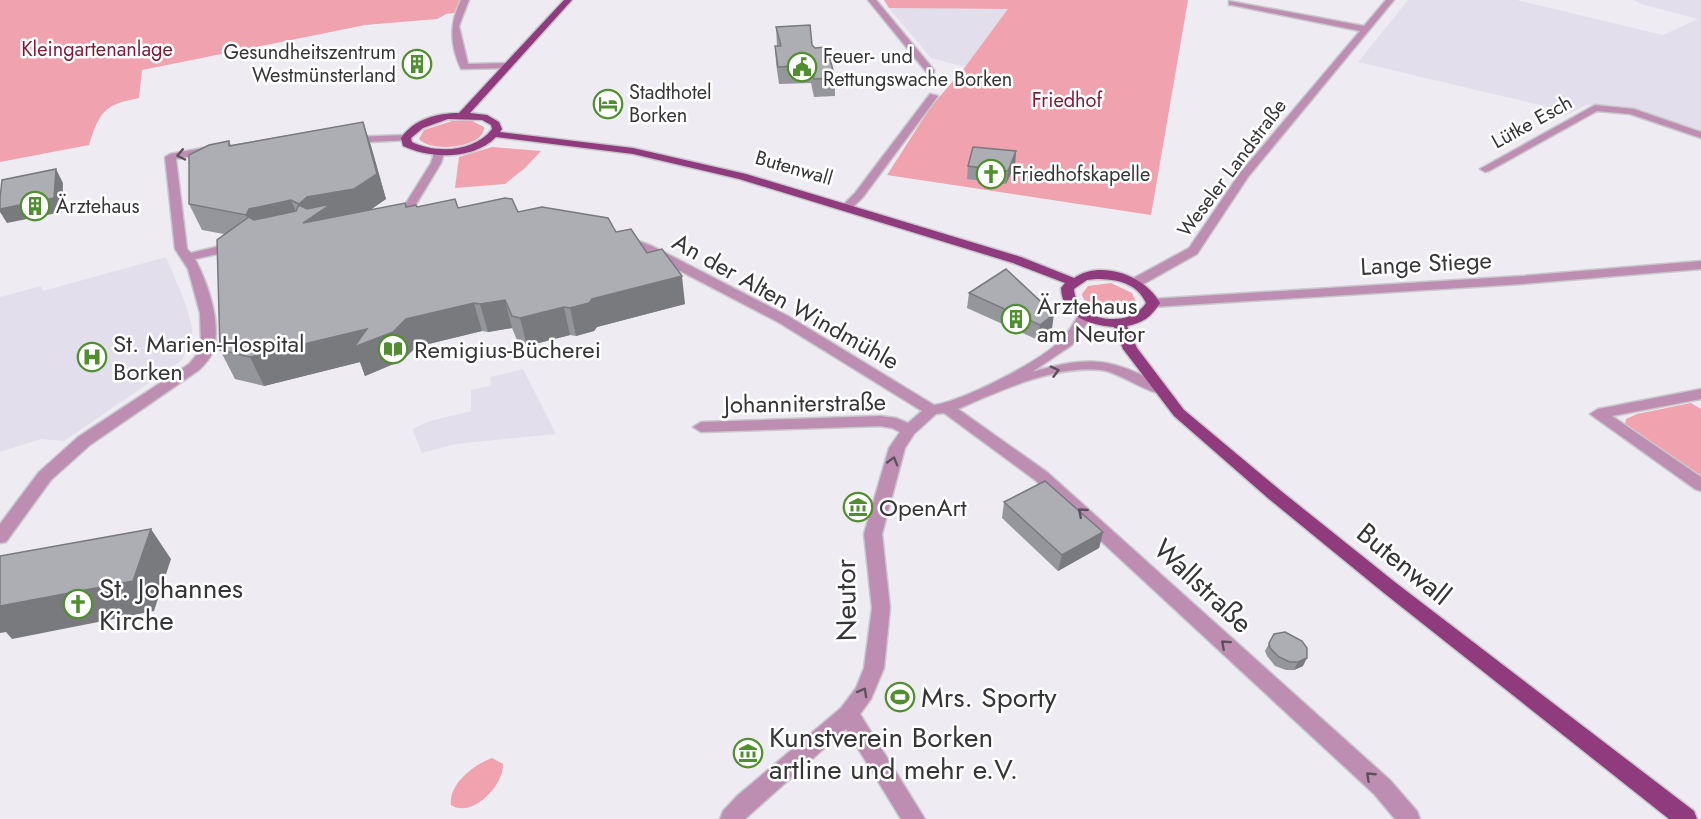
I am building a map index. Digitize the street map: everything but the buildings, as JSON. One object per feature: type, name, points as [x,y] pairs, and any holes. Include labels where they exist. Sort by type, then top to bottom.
[{"type":"main road","points":[[463,115],[568,0]]},
{"type":"main road","points":[[463,115],[491,120],[496,124],[494,134],[472,147],[439,153],[414,148],[407,144],[406,138],[410,131],[419,125],[440,118],[463,115]]},
{"type":"main road","name":"Butenwall","points":[[494,134],[633,151],[742,176],[1017,260],[1073,282]]},
{"type":"main road","points":[[1096,275],[1116,276],[1135,283],[1151,296],[1153,303],[1151,310],[1144,317],[1119,323],[1085,316],[1068,303],[1065,295],[1067,288],[1073,282],[1096,275]]},
{"type":"main road","name":"Butenwall","points":[[1119,323],[1130,349],[1179,413],[1275,495],[1390,588],[1686,819]]},
{"type":"street","points":[[465,0],[454,20],[464,67],[508,66]]},
{"type":"street","points":[[872,0],[931,72]]},
{"type":"street","name":"Weseler Landstraße","points":[[1135,283],[1193,250],[1244,175],[1390,0]]},
{"type":"street","points":[[1232,3],[1365,29]]},
{"type":"street","points":[[847,207],[859,195],[933,96]]},
{"type":"street","name":"Lütke Esch","points":[[1485,170],[1595,108],[1631,111],[1701,135]]},
{"type":"street","points":[[334,140],[406,138]]},
{"type":"street","points":[[0,537],[45,476],[84,441],[194,367],[206,353],[209,323],[190,257],[181,249],[170,157],[230,146]]},
{"type":"street","points":[[403,219],[436,163],[439,153]]},
{"type":"street","name":"An der Alten Windmühle","points":[[609,234],[648,249],[783,319],[939,409]]},
{"type":"street","points":[[190,257],[247,244]]},
{"type":"street","name":"Lange Stiege","points":[[1153,303],[1522,280],[1701,266]]},
{"type":"street","name":"Neutor","points":[[999,386],[1067,342],[1085,316]]},
{"type":"street","name":"Neutor","points":[[731,819],[745,803],[848,714],[864,693],[874,668],[881,608],[873,534],[897,448],[909,430],[939,409],[999,386],[1076,365],[1092,364],[1126,371],[1160,390]]},
{"type":"street","points":[[1701,394],[1598,414],[1701,485]]},
{"type":"street","name":"Wallstraße","points":[[939,409],[1041,476],[1382,787],[1409,819]]},
{"type":"street","name":"Johanniterstraße","points":[[701,427],[880,421],[896,423],[909,430]]},
{"type":"street","points":[[848,714],[914,819]]},
{"type":"shaded area","points":[[1408,0],[1517,0],[1663,35],[1698,19],[1641,4],[1634,0],[1701,0],[1701,132],[1636,109],[1612,105],[1586,105],[1565,116],[1564,113],[1553,108],[1358,62]]},
{"type":"shaded area","points":[[889,8],[1009,9],[965,67],[931,58]]},
{"type":"shaded area","name":"St. Marien-Hospital Borken","points":[[166,257],[186,305],[192,327],[192,343],[181,361],[64,441],[41,439],[0,452],[0,297],[41,286],[43,291]]},
{"type":"shaded area","points":[[523,369],[556,434],[456,444],[422,453],[412,429],[430,421],[471,411],[471,390],[491,386],[490,377]]},
{"type":"green space","name":"Kleingartenanlage","points":[[0,0],[461,0],[454,13],[437,19],[365,25],[142,70],[139,98],[118,103],[105,111],[96,125],[89,145],[0,162]]},
{"type":"green space","name":"Friedhof","points":[[884,0],[1188,0],[1151,215],[887,175],[930,108],[965,67],[1008,9],[889,8]]},
{"type":"green space","points":[[452,121],[472,121],[484,127],[482,134],[467,144],[445,147],[434,146],[419,139],[424,130]]},
{"type":"green space","points":[[492,147],[541,151],[505,184],[455,188],[459,157]]},
{"type":"green space","points":[[1111,283],[1132,293],[1136,302],[1123,311],[1106,312],[1090,306],[1085,301],[1082,294],[1088,286]]},
{"type":"green space","points":[[1691,403],[1701,409],[1701,480],[1625,425],[1626,419],[1637,414]]},
{"type":"green space","points":[[492,758],[503,764],[502,772],[493,790],[477,804],[459,808],[451,805],[451,797],[458,782],[478,765]]},
{"type":"place","name":"Gesundheitszentrum Westmünsterland","points":[[417,64]]},
{"type":"place","name":"Feuer- und Rettungswache Borken","points":[[802,67]]},
{"type":"place","name":"Stadthotel Borken","points":[[608,104]]},
{"type":"place","name":"Friedhofskapelle","points":[[991,174]]},
{"type":"place","name":"Ärztehaus","points":[[35,206]]},
{"type":"place","name":"Ärztehaus am Neutor","points":[[1016,319]]},
{"type":"place","name":"Remigius-Bücherei","points":[[393,349]]},
{"type":"place","name":"St. Marien-Hospital Borken","points":[[92,357]]},
{"type":"place","name":"OpenArt","points":[[858,507]]},
{"type":"place","name":"St. Johannes Kirche","points":[[78,604]]},
{"type":"place","name":"Mrs. Sporty","points":[[900,697]]},
{"type":"place","name":"Kunstverein Borken artline und mehr e.V.","points":[[748,753]]}]
